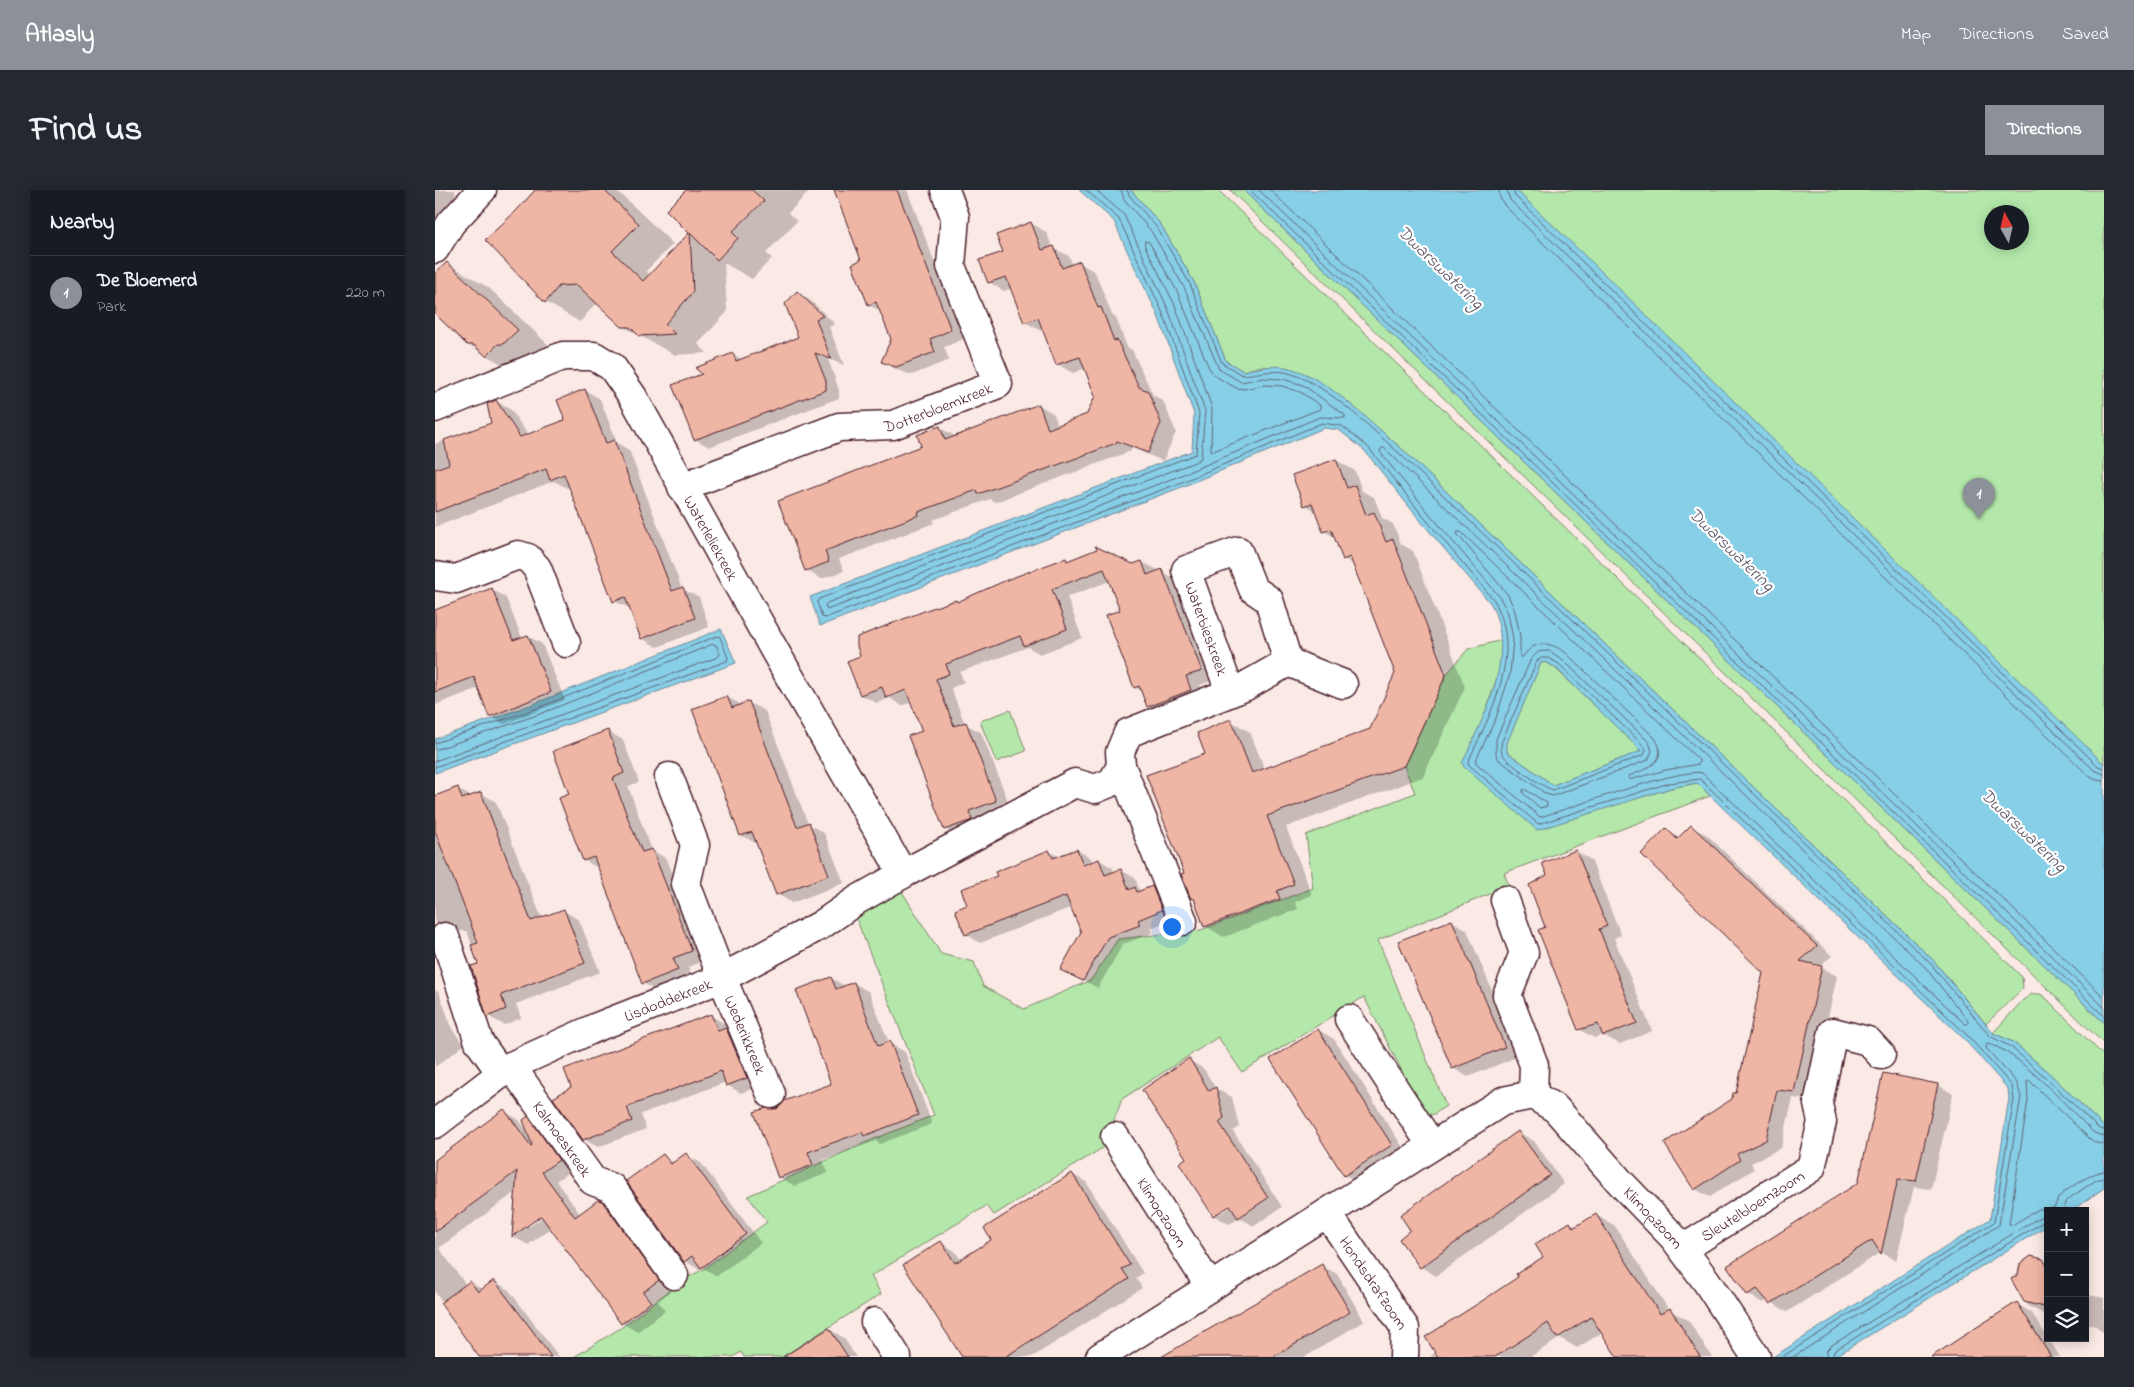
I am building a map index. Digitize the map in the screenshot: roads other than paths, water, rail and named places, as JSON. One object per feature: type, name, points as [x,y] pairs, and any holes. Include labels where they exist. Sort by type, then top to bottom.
[{"type":"street","points":[[435,249],[451,223],[482,190]]},
{"type":"street","name":"Dotterbloemkreek","points":[[682,486],[839,427],[893,424],[998,384],[951,266],[955,217],[945,190]]},
{"type":"street","name":"Waterleliekreek","points":[[435,408],[563,356],[594,356],[612,367],[633,397],[776,653],[903,874]]},
{"type":"street","name":"Waterbieskreek","points":[[1183,921],[1121,766],[1120,752],[1128,733],[1244,687],[1288,662],[1269,600],[1253,589],[1238,551],[1186,570],[1230,692]]},
{"type":"street","points":[[435,576],[456,579],[518,555],[528,558],[537,568],[566,643]]},
{"type":"street","points":[[1288,662],[1343,684]]},
{"type":"street","points":[[903,874],[1075,783],[1095,789],[1111,782],[1121,766]]},
{"type":"street","name":"Wederikkreek","points":[[669,777],[695,845],[686,884],[722,978],[771,1094]]},
{"type":"street","name":"Lisdoddekreek","points":[[435,1124],[506,1069],[597,1027],[722,978],[821,925],[857,900],[903,874]]},
{"type":"street","points":[[1104,1356],[1503,1101],[1533,1095],[1534,1065],[1507,994],[1524,953],[1505,900]]},
{"type":"street","name":"Kalmoeskreek","points":[[445,937],[479,1042],[506,1069],[593,1181],[612,1188],[674,1275]]},
{"type":"street","points":[[1349,1019],[1432,1146]]},
{"type":"street","name":"Sleutelbloemzoom","points":[[1683,1249],[1811,1168],[1822,1122],[1818,1104],[1833,1032],[1868,1041],[1881,1055]]},
{"type":"street","name":"Klimopzoom","points":[[1533,1095],[1556,1109],[1621,1183],[1683,1249],[1756,1357]]},
{"type":"street","name":"Klimopzoom","points":[[1115,1138],[1210,1287]]},
{"type":"street","name":"Hondsdrafzoom","points":[[1327,1213],[1405,1328],[1404,1357]]},
{"type":"street","points":[[875,1322],[897,1357]]},
{"type":"water","points":[[1079,190],[1131,190],[1161,225],[1194,282],[1226,361],[1243,371],[1274,366],[1300,371],[1331,389],[1361,413],[1401,448],[1933,960],[1993,1033],[2013,1042],[2048,1072],[2104,1127],[2104,1188],[2077,1207],[2044,1207],[2044,1227],[1834,1357],[1773,1357],[1990,1219],[2009,1098],[2008,1089],[1964,1039],[1697,783],[1671,788],[1537,830],[1464,767],[1462,763],[1488,705],[1495,685],[1499,664],[1501,644],[1498,624],[1491,604],[1364,450],[1339,430],[1324,428],[1179,488],[820,626],[810,597],[1192,451],[1194,414],[1157,313],[1114,221]],"holes":[[[1546,662],[1556,668],[1641,751],[1553,785],[1507,752],[1507,743],[1541,663]]]},
{"type":"water","name":"Dwarswatering","points":[[1243,190],[1516,190],[1602,272],[2104,764],[2104,1023]]},
{"type":"water","points":[[721,629],[736,663],[435,773],[435,739],[536,703]]},
{"type":"place","name":"De Bloemerd","points":[[1979,519]]}]
